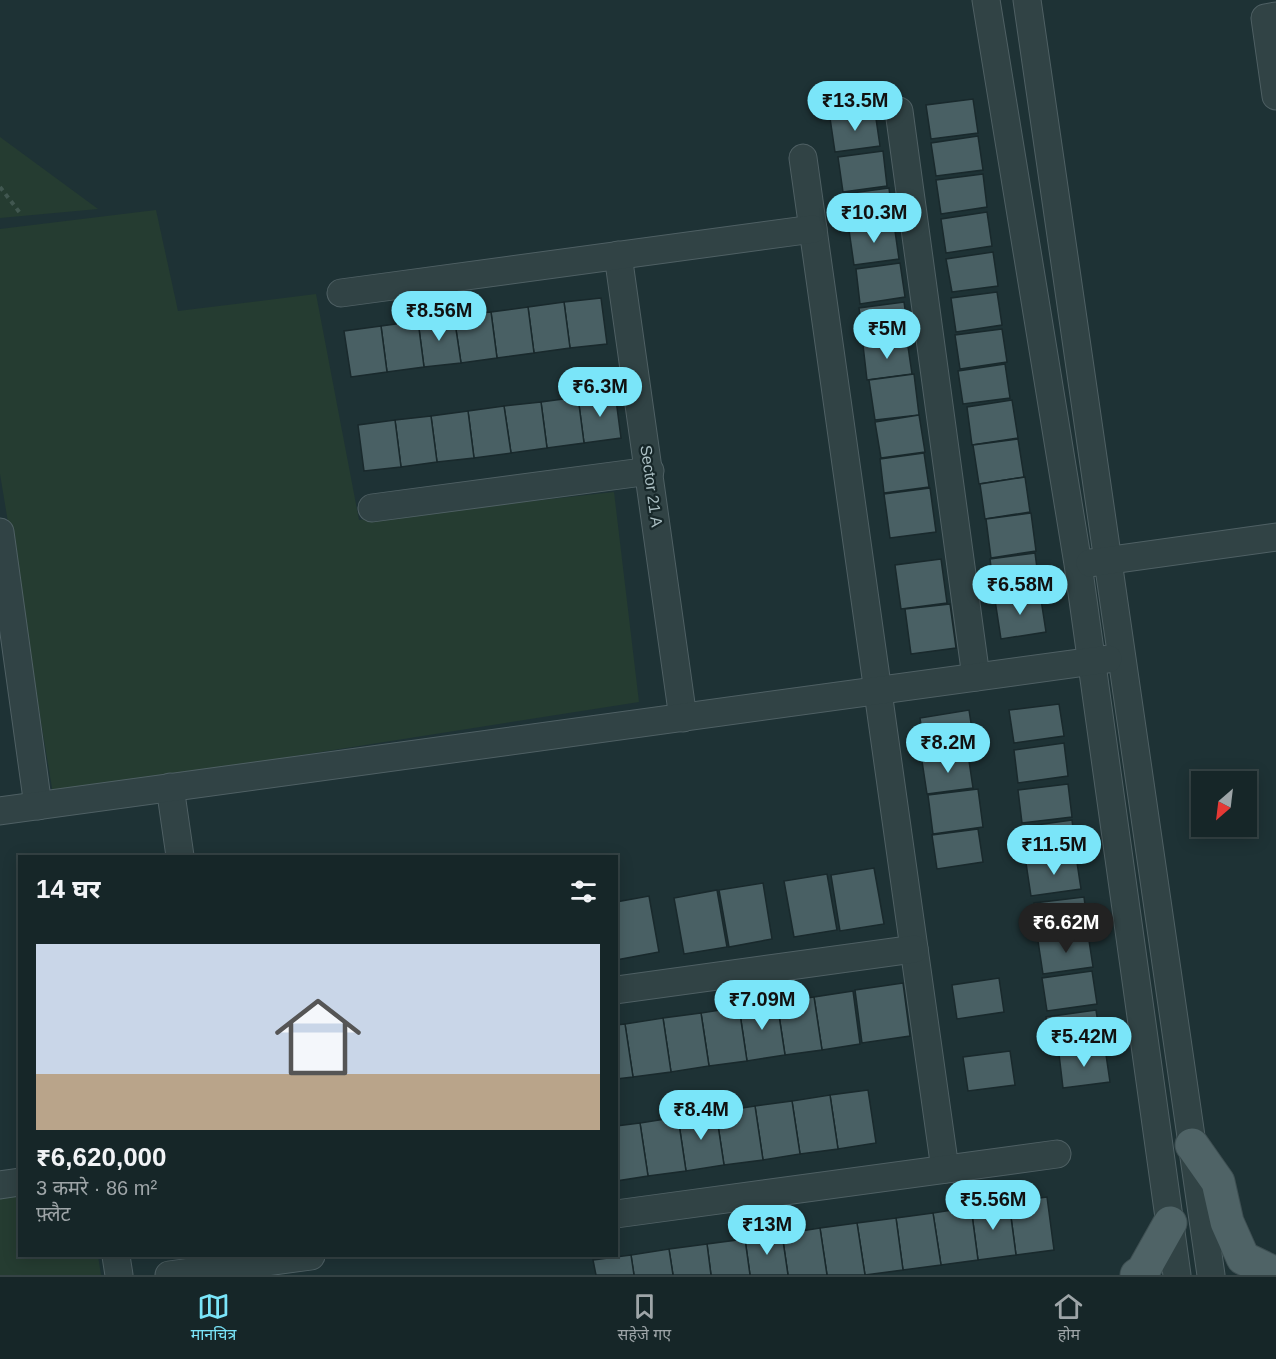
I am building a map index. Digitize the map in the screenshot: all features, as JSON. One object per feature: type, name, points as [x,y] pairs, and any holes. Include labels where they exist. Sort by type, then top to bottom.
[{"type":"main road","points":[[1192,1145],[1218,1182],[1227,1222],[1243,1258],[1276,1274]]},
{"type":"main road","points":[[1137,1275],[1143,1271],[1170,1224]]},
{"type":"street","points":[[986,0],[1078,564],[1178,1275]]},
{"type":"street","points":[[1027,0],[1211,1275]]},
{"type":"street","points":[[1276,16],[1265,18],[1276,96]]},
{"type":"street","points":[[899,111],[976,677]]},
{"type":"street","points":[[803,158],[945,1169]]},
{"type":"street","points":[[342,293],[813,229]]},
{"type":"street","name":"Sector 21 A","points":[[618,255],[683,717]]},
{"type":"street","points":[[372,508],[650,471]]},
{"type":"street","points":[[1078,564],[1276,537]]},
{"type":"street","points":[[1,543],[38,806]]},
{"type":"street","points":[[0,811],[1121,658]]},
{"type":"street","points":[[170,787],[180,855]]},
{"type":"street","points":[[618,990],[914,949]]},
{"type":"street","points":[[618,1214],[1057,1154]]},
{"type":"street","points":[[0,1185],[18,1182]]},
{"type":"street","points":[[116,1257],[119,1275]]},
{"type":"street","points":[[169,1275],[236,1261],[296,1257]]},
{"type":"path","points":[[0,187],[20,213]]},
{"type":"green space","points":[[0,137],[98,209],[0,218]]},
{"type":"green space","points":[[156,210],[178,311],[316,294],[359,520],[614,492],[639,702],[53,794],[0,474],[0,229]]},
{"type":"green space","points":[[18,1192],[18,1257],[98,1257],[101,1275],[0,1275],[0,1195]]},
{"type":"building","points":[[973,99],[978,133],[931,139],[926,105]]},
{"type":"building","points":[[875,112],[880,146],[835,152],[830,118]]},
{"type":"building","points":[[978,136],[983,170],[936,176],[931,143]]},
{"type":"building","points":[[883,151],[887,186],[843,192],[838,157]]},
{"type":"building","points":[[983,174],[987,207],[941,214],[936,180]]},
{"type":"building","points":[[889,188],[893,222],[849,229],[844,194]]},
{"type":"building","points":[[987,212],[992,246],[946,253],[941,219]]},
{"type":"building","points":[[894,224],[899,259],[854,265],[849,230]]},
{"type":"building","points":[[993,252],[998,286],[952,292],[946,259]]},
{"type":"building","points":[[900,263],[905,297],[860,304],[856,269]]},
{"type":"building","points":[[997,292],[1002,325],[956,332],[951,298]]},
{"type":"building","points":[[601,298],[607,344],[570,348],[564,302]]},
{"type":"building","points":[[564,302],[570,348],[534,353],[528,307]]},
{"type":"building","points":[[904,302],[909,337],[864,343],[859,308]]},
{"type":"building","points":[[528,307],[534,353],[497,358],[491,312]]},
{"type":"building","points":[[491,312],[497,358],[461,363],[454,316]]},
{"type":"building","points":[[454,316],[461,363],[424,367],[418,321]]},
{"type":"building","points":[[418,321],[424,367],[387,372],[381,326]]},
{"type":"building","points":[[381,326],[387,372],[351,377],[344,331]]},
{"type":"building","points":[[1002,329],[1007,362],[960,369],[955,335]]},
{"type":"building","points":[[907,340],[912,374],[867,380],[863,345]]},
{"type":"building","points":[[1005,364],[1010,398],[963,404],[958,371]]},
{"type":"building","points":[[914,374],[919,415],[875,420],[869,380]]},
{"type":"building","points":[[615,392],[621,438],[584,443],[578,397]]},
{"type":"building","points":[[578,397],[584,443],[547,448],[541,402]]},
{"type":"building","points":[[1012,400],[1018,438],[972,445],[967,407]]},
{"type":"building","points":[[541,402],[547,448],[511,453],[504,406]]},
{"type":"building","points":[[504,406],[511,453],[474,458],[468,411]]},
{"type":"building","points":[[468,411],[474,458],[437,462],[431,416]]},
{"type":"building","points":[[919,415],[925,452],[881,458],[875,422]]},
{"type":"building","points":[[431,416],[437,462],[401,467],[395,420]]},
{"type":"building","points":[[395,420],[401,467],[364,471],[358,425]]},
{"type":"building","points":[[1018,439],[1024,477],[979,484],[973,445]]},
{"type":"building","points":[[924,453],[929,487],[884,493],[880,459]]},
{"type":"building","points":[[1025,477],[1030,512],[985,519],[980,484]]},
{"type":"building","points":[[930,488],[936,532],[890,538],[884,494]]},
{"type":"building","points":[[1031,513],[1036,551],[991,558],[986,519]]},
{"type":"building","points":[[1035,553],[1040,591],[995,598],[990,559]]},
{"type":"building","points":[[941,559],[947,603],[901,609],[895,565]]},
{"type":"building","points":[[1040,593],[1046,632],[1001,639],[995,600]]},
{"type":"building","points":[[950,604],[956,648],[911,654],[905,609]]},
{"type":"building","points":[[1059,704],[1064,736],[1014,743],[1009,710]]},
{"type":"building","points":[[969,710],[975,749],[926,757],[920,718]]},
{"type":"building","points":[[1064,743],[1068,776],[1018,783],[1014,750]]},
{"type":"building","points":[[968,754],[973,788],[927,794],[922,761]]},
{"type":"building","points":[[1068,784],[1072,817],[1022,823],[1018,790]]},
{"type":"building","points":[[978,789],[983,827],[933,834],[928,795]]},
{"type":"building","points":[[1072,820],[1076,853],[1026,860],[1022,827]]},
{"type":"building","points":[[978,829],[983,862],[937,869],[932,835]]},
{"type":"building","points":[[1076,856],[1081,889],[1031,896],[1026,863]]},
{"type":"building","points":[[874,868],[884,924],[840,931],[831,875]]},
{"type":"building","points":[[827,874],[837,930],[794,937],[784,881]]},
{"type":"building","points":[[763,883],[772,939],[729,947],[719,890]]},
{"type":"building","points":[[717,890],[727,947],[684,954],[674,898]]},
{"type":"building","points":[[649,896],[659,952],[618,960],[618,902]]},
{"type":"building","points":[[1084,897],[1088,930],[1038,936],[1034,903]]},
{"type":"building","points":[[1088,934],[1093,967],[1043,974],[1038,941]]},
{"type":"building","points":[[1092,971],[1097,1004],[1047,1011],[1042,978]]},
{"type":"building","points":[[999,978],[1004,1012],[957,1019],[952,985]]},
{"type":"building","points":[[903,983],[910,1036],[862,1043],[855,990]]},
{"type":"building","points":[[853,991],[860,1044],[822,1050],[814,997]]},
{"type":"building","points":[[814,997],[822,1050],[785,1055],[777,1002]]},
{"type":"building","points":[[777,1002],[785,1055],[747,1061],[739,1007]]},
{"type":"building","points":[[739,1007],[747,1061],[709,1066],[701,1013]]},
{"type":"building","points":[[1096,1010],[1101,1043],[1051,1050],[1046,1017]]},
{"type":"building","points":[[701,1013],[709,1066],[671,1072],[663,1018]]},
{"type":"building","points":[[663,1018],[671,1072],[633,1077],[625,1024]]},
{"type":"building","points":[[625,1024],[633,1077],[618,1079],[618,1025]]},
{"type":"building","points":[[1105,1048],[1110,1082],[1063,1088],[1059,1054]]},
{"type":"building","points":[[1010,1051],[1015,1085],[968,1091],[963,1057]]},
{"type":"building","points":[[868,1090],[876,1143],[838,1149],[830,1095]]},
{"type":"building","points":[[830,1095],[838,1149],[800,1154],[792,1101]]},
{"type":"building","points":[[792,1101],[800,1154],[763,1160],[755,1106]]},
{"type":"building","points":[[755,1106],[763,1160],[724,1165],[716,1112]]},
{"type":"building","points":[[716,1112],[724,1165],[686,1171],[678,1117]]},
{"type":"building","points":[[678,1117],[686,1171],[648,1176],[640,1123]]},
{"type":"building","points":[[640,1123],[648,1176],[618,1181],[618,1126]]},
{"type":"building","points":[[1047,1197],[1054,1250],[1016,1255],[1009,1202]]},
{"type":"building","points":[[1009,1202],[1016,1255],[978,1260],[971,1207]]},
{"type":"building","points":[[971,1207],[978,1260],[941,1265],[933,1213]]},
{"type":"building","points":[[933,1213],[941,1265],[903,1270],[896,1218]]},
{"type":"building","points":[[896,1218],[903,1270],[865,1275],[857,1223]]},
{"type":"building","points":[[857,1223],[865,1275],[827,1275],[820,1228]]},
{"type":"building","points":[[820,1228],[827,1275],[788,1275],[782,1234]]},
{"type":"building","points":[[782,1234],[788,1275],[750,1275],[745,1239]]},
{"type":"building","points":[[745,1239],[750,1275],[711,1275],[707,1244]]},
{"type":"building","points":[[707,1244],[711,1275],[673,1275],[669,1249]]},
{"type":"building","points":[[669,1249],[673,1275],[634,1275],[631,1255]]},
{"type":"building","points":[[631,1255],[634,1275],[596,1275],[593,1260]]}]
